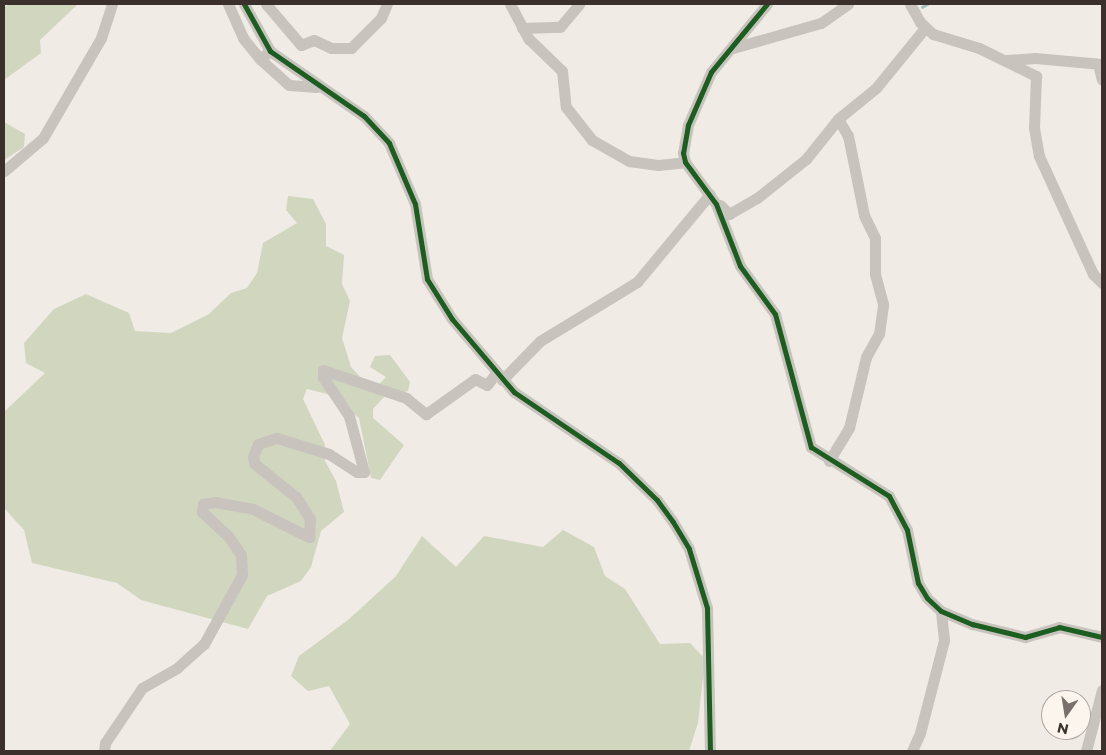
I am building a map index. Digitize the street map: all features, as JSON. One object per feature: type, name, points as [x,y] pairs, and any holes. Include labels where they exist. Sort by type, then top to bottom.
[{"type":"street","points":[[4,171],[44,138],[100,38],[112,4]]},
{"type":"street","points":[[228,4],[242,38],[260,59],[289,84],[318,87]]},
{"type":"street","points":[[244,4],[270,51],[318,87],[364,116],[389,143],[415,204],[427,279],[452,319],[499,377],[529,403],[619,463],[657,500],[689,549],[702,584],[710,631],[710,751]]},
{"type":"street","points":[[266,4],[301,45],[314,40],[331,48],[354,47],[381,18],[387,4]]},
{"type":"street","points":[[510,4],[522,28],[562,72],[566,107],[602,149],[639,163],[685,162]]},
{"type":"street","points":[[522,28],[560,27],[580,4]]},
{"type":"street","points":[[767,4],[711,72],[688,125],[685,162],[713,199],[729,214],[757,198],[806,159],[838,119],[876,88],[925,28]]},
{"type":"street","points":[[730,50],[821,23],[848,4]]},
{"type":"street","points":[[910,4],[925,28],[1007,60],[1036,76],[1034,128],[1039,156],[1093,274],[1102,283]]},
{"type":"street","points":[[260,59],[270,51]]},
{"type":"street","points":[[1007,60],[1043,59],[1100,64],[1102,80]]},
{"type":"street","points":[[829,461],[850,428],[866,357],[879,334],[883,304],[875,274],[876,238],[864,215],[848,136],[838,119]]},
{"type":"street","points":[[104,751],[105,743],[142,688],[177,668],[204,644],[242,575],[241,555],[228,536],[202,512],[203,504],[214,502],[253,508],[309,537],[310,519],[296,497],[256,464],[253,457],[258,444],[277,438],[329,454],[357,472],[364,472],[349,416],[323,377],[323,370],[406,398],[426,414],[475,379],[487,385],[499,377],[540,341],[637,282],[713,199]]},
{"type":"street","points":[[713,199],[732,250],[775,314],[809,442],[817,454],[876,484],[892,500],[906,530],[918,583],[927,598],[941,610],[972,624],[1026,637],[1059,627],[1102,637]]},
{"type":"street","points":[[912,751],[920,733],[944,640],[941,610]]},
{"type":"street","points":[[1086,751],[1102,690]]},
{"type":"green space","points":[[10,4],[78,4],[40,40],[41,53],[4,80],[4,7]]},
{"type":"green space","points":[[4,122],[25,134],[24,147],[4,160]]},
{"type":"green space","points":[[288,196],[313,199],[326,224],[326,246],[344,255],[342,284],[350,301],[342,338],[351,367],[373,391],[386,377],[370,367],[375,356],[390,355],[410,382],[408,391],[384,397],[373,409],[373,418],[404,445],[380,480],[371,478],[359,418],[331,395],[307,389],[303,399],[325,445],[325,461],[336,481],[344,512],[321,531],[311,567],[301,581],[267,596],[248,629],[141,600],[117,583],[32,563],[24,530],[4,508],[4,412],[45,373],[26,363],[24,343],[54,309],[86,294],[129,313],[135,331],[171,333],[209,314],[231,293],[247,288],[257,273],[263,243],[297,223],[286,210]]},
{"type":"green space","points":[[563,530],[594,547],[605,576],[625,589],[660,644],[690,643],[705,659],[698,723],[689,751],[330,751],[350,724],[329,686],[308,691],[291,676],[299,656],[348,620],[396,576],[422,536],[456,567],[484,536],[543,547]]},
{"type":"waterway","points":[[922,7],[927,4]]},
{"type":"cycle path","points":[[244,4],[270,51],[364,116],[389,143],[415,204],[427,279],[452,319],[514,392],[619,463],[657,500],[673,522],[689,549],[707,608],[710,751]]},
{"type":"cycle path","points":[[767,4],[711,72],[688,125],[683,153],[685,162],[716,204],[740,266],[775,314],[811,447],[889,496],[907,530],[918,583],[927,598],[941,611],[972,624],[1025,637],[1059,627],[1102,637]]}]
